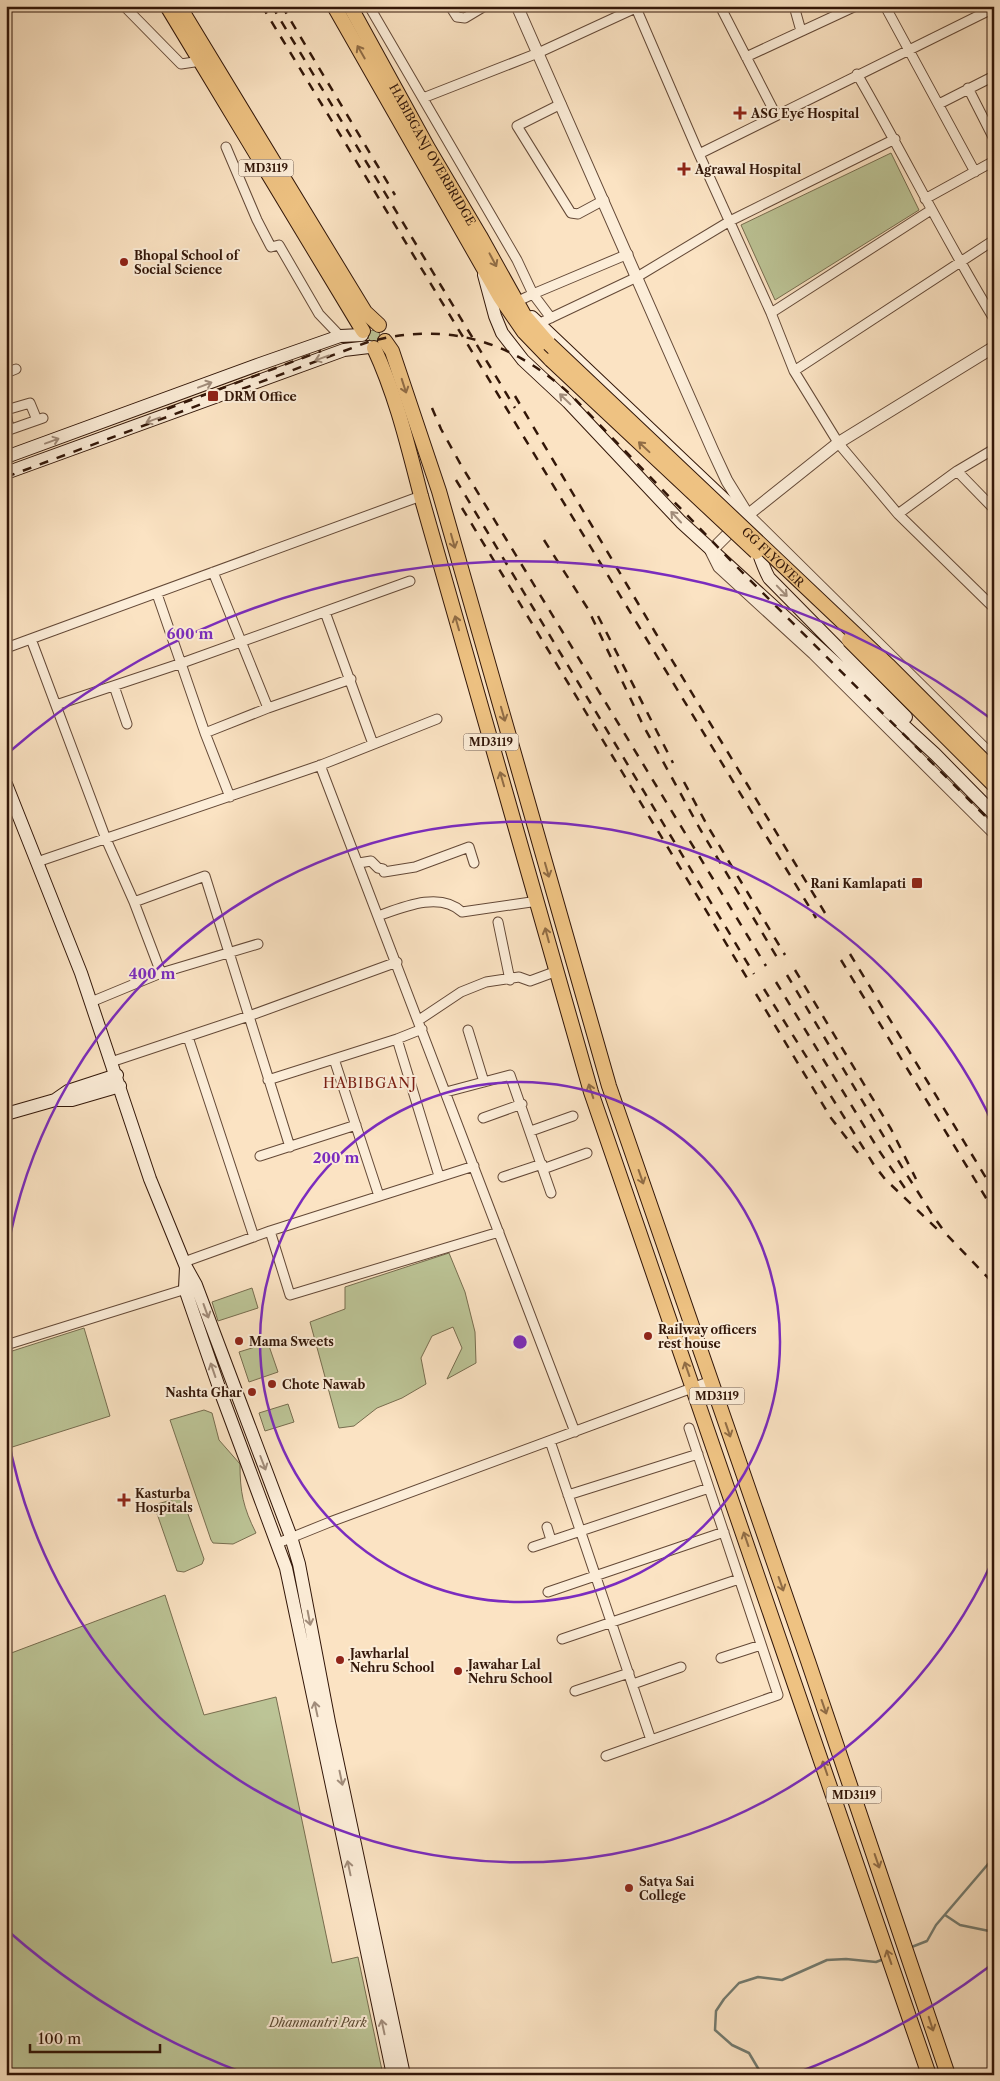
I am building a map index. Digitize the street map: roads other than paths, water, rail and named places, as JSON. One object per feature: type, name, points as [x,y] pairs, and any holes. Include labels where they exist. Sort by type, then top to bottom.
[{"type":"main road","name":"MD3119","points":[[167,6],[371,340],[406,436],[421,496],[538,900],[591,1092],[930,2075]]},
{"type":"main road","name":"MD3119","points":[[179,6],[365,312],[386,334],[371,340]]},
{"type":"main road","name":"HABIBGANJ OVERBRIDGE","points":[[334,6],[428,148],[524,315]]},
{"type":"main road","name":"HABIBGANJ OVERBRIDGE","points":[[350,6],[390,92],[500,297]]},
{"type":"main road","points":[[482,266],[495,316],[502,333],[523,360],[568,402],[681,522],[711,551],[935,754],[994,814]]},
{"type":"main road","name":"GG FLYOVER","points":[[500,297],[524,332],[551,360],[804,596],[994,785]]},
{"type":"main road","points":[[524,315],[545,321],[746,517],[760,560],[769,578],[994,806]]},
{"type":"main road","name":"GG FLYOVER","points":[[524,315],[549,344],[888,665],[994,771]]},
{"type":"main road","points":[[6,457],[340,336],[371,340]]},
{"type":"main road","name":"MD3119","points":[[371,340],[392,351],[439,491],[609,1086],[900,1929],[948,2075]]},
{"type":"main road","points":[[6,473],[371,340]]},
{"type":"main road","points":[[475,686],[494,681]]},
{"type":"main road","points":[[6,784],[82,973],[150,1179],[185,1264],[225,1405],[286,1568],[395,2056],[404,2075]]},
{"type":"main road","points":[[6,1114],[55,1100],[68,1091],[118,1081]]},
{"type":"main road","points":[[191,1287],[238,1400],[291,1537],[299,1564],[367,1928]]},
{"type":"main road","points":[[225,1405],[238,1400]]},
{"type":"main road","points":[[393,2075],[395,2056]]},
{"type":"street","points":[[124,6],[181,64],[201,61]]},
{"type":"street","points":[[369,6],[518,260],[545,321],[638,277],[730,221],[895,139]]},
{"type":"street","points":[[450,6],[458,17],[465,18],[485,6]]},
{"type":"street","points":[[517,6],[727,482],[746,517],[994,758]]},
{"type":"street","points":[[720,6],[776,115]]},
{"type":"street","points":[[794,6],[802,31]]},
{"type":"street","points":[[746,57],[856,6]]},
{"type":"street","points":[[885,6],[975,172]]},
{"type":"street","points":[[424,98],[538,53],[638,7],[698,154],[771,313],[794,371],[838,443],[898,514],[994,608]]},
{"type":"street","points":[[698,154],[994,8]]},
{"type":"street","points":[[857,74],[895,139],[959,262],[994,320]]},
{"type":"street","points":[[939,104],[994,76]]},
{"type":"street","points":[[968,88],[994,139]]},
{"type":"street","points":[[561,104],[517,126],[571,213],[578,214],[604,200]]},
{"type":"street","points":[[226,147],[256,220],[271,247],[279,245],[319,314],[340,336]]},
{"type":"street","points":[[925,199],[994,160]]},
{"type":"street","points":[[771,313],[931,210]]},
{"type":"street","points":[[794,371],[994,240]]},
{"type":"street","points":[[516,302],[628,254]]},
{"type":"street","points":[[994,348],[838,443],[746,517],[711,551],[719,567],[814,654],[994,833]]},
{"type":"street","points":[[6,373],[16,369]]},
{"type":"street","points":[[30,403],[40,419],[8,431],[6,411],[30,403]]},
{"type":"street","points":[[898,514],[957,471],[994,448]]},
{"type":"street","points":[[957,471],[994,509]]},
{"type":"street","points":[[6,648],[421,496]]},
{"type":"street","points":[[213,572],[268,708]]},
{"type":"street","points":[[56,705],[182,664],[410,581]]},
{"type":"street","points":[[156,594],[205,733],[224,799]]},
{"type":"street","points":[[325,612],[351,679],[373,744]]},
{"type":"street","points":[[31,639],[106,839],[134,902],[161,973]]},
{"type":"street","points":[[205,733],[268,708],[351,679]]},
{"type":"street","points":[[114,686],[126,724]]},
{"type":"street","points":[[37,862],[320,765],[437,719]]},
{"type":"street","points":[[320,765],[576,1432]]},
{"type":"street","points":[[359,863],[371,861],[378,868],[383,869],[384,872],[415,866],[469,847],[474,863]]},
{"type":"street","points":[[134,902],[205,876],[290,1147]]},
{"type":"street","points":[[378,916],[407,906],[437,902],[454,905],[462,912],[538,900]]},
{"type":"street","points":[[498,922],[510,980]]},
{"type":"street","points":[[91,1002],[161,973],[258,944]]},
{"type":"street","points":[[111,1062],[249,1016],[396,962]]},
{"type":"street","points":[[268,1080],[397,1039],[421,1024],[461,992],[486,982],[510,980],[519,977],[530,981],[557,971]]},
{"type":"street","points":[[468,1030],[484,1082]]},
{"type":"street","points":[[188,1037],[254,1236]]},
{"type":"street","points":[[397,1039],[439,1176]]},
{"type":"street","points":[[334,1059],[379,1196]]},
{"type":"street","points":[[446,1092],[510,1074],[522,1104],[551,1193]]},
{"type":"street","points":[[483,1118],[522,1104]]},
{"type":"street","points":[[531,1131],[574,1116]]},
{"type":"street","points":[[260,1156],[356,1125]]},
{"type":"street","points":[[503,1178],[587,1154]]},
{"type":"street","points":[[185,1264],[254,1236],[474,1166]]},
{"type":"street","points":[[270,1231],[290,1295],[499,1232]]},
{"type":"street","points":[[6,1345],[191,1287]]},
{"type":"street","points":[[278,1543],[711,1381]]},
{"type":"street","points":[[606,1756],[778,1695],[689,1428]]},
{"type":"street","points":[[550,1441],[651,1740]]},
{"type":"street","points":[[568,1495],[698,1454]]},
{"type":"street","points":[[533,1547],[581,1529],[709,1488]]},
{"type":"street","points":[[546,1527],[551,1540]]},
{"type":"street","points":[[548,1592],[724,1532]]},
{"type":"street","points":[[562,1639],[739,1579]]},
{"type":"street","points":[[721,1658],[761,1645]]},
{"type":"street","points":[[633,1684],[681,1667]]},
{"type":"street","points":[[575,1691],[629,1673]]},
{"type":"waterway","points":[[909,1948],[927,1941],[936,1925],[994,1855]]},
{"type":"waterway","points":[[945,1915],[960,1925],[994,1932]]},
{"type":"waterway","points":[[762,2075],[749,2053],[732,2045],[715,2030],[716,2011],[739,1983],[758,1977],[782,1980],[827,1960],[846,1959],[876,1962],[884,1959]]},
{"type":"railway","points":[[262,6],[816,918]]},
{"type":"railway","points":[[272,6],[515,408]]},
{"type":"railway","points":[[282,6],[395,195]]},
{"type":"railway","points":[[6,477],[368,342],[397,336],[451,335],[501,348],[547,375],[570,394],[740,570],[994,825]]},
{"type":"railway","points":[[167,409],[321,351]]},
{"type":"railway","points":[[515,396],[825,913]]},
{"type":"railway","points":[[432,408],[441,429],[461,465],[766,966]]},
{"type":"railway","points":[[456,480],[754,974]]},
{"type":"railway","points":[[462,508],[747,978]]},
{"type":"railway","points":[[544,540],[588,609],[643,725],[700,829],[778,959]]},
{"type":"railway","points":[[598,616],[673,763]]},
{"type":"railway","points":[[684,782],[707,825],[785,955]]},
{"type":"railway","points":[[850,954],[994,1191]]},
{"type":"railway","points":[[841,960],[994,1211]]},
{"type":"railway","points":[[795,970],[891,1129],[916,1179]]},
{"type":"railway","points":[[787,975],[934,1217],[946,1234],[994,1284]]},
{"type":"railway","points":[[776,982],[880,1152],[909,1194]]},
{"type":"railway","points":[[764,989],[874,1165],[885,1179],[937,1229]]},
{"type":"railway","points":[[756,994],[831,1118],[862,1158]]},
{"type":"place","name":"ASG Eye Hospital","points":[[740,113]]},
{"type":"place","name":"Agrawal Hospital","points":[[684,169]]},
{"type":"place","name":"Bhopal School of Social Science","points":[[124,262]]},
{"type":"place","name":"DRM Office","points":[[213,396]]},
{"type":"place","name":"Rani Kamlapati","points":[[917,883]]},
{"type":"place","name":"Railway officers rest house","points":[[648,1336]]},
{"type":"place","name":"Mama Sweets","points":[[239,1341]]},
{"type":"place","name":"Chote Nawab","points":[[272,1384]]},
{"type":"place","name":"Nashta Ghar","points":[[252,1392]]},
{"type":"place","name":"Kasturba Hospitals","points":[[124,1500]]},
{"type":"place","name":"Jawharlal Nehru School","points":[[340,1660]]},
{"type":"place","name":"Jawahar Lal Nehru School","points":[[458,1671]]},
{"type":"place","name":"Satya Sai College","points":[[629,1888]]},
{"type":"district","name":"HABIBGANJ","points":[[370,1083]]},
{"type":"park label","name":"Dhanmantri Park","points":[[318,2022]]}]
